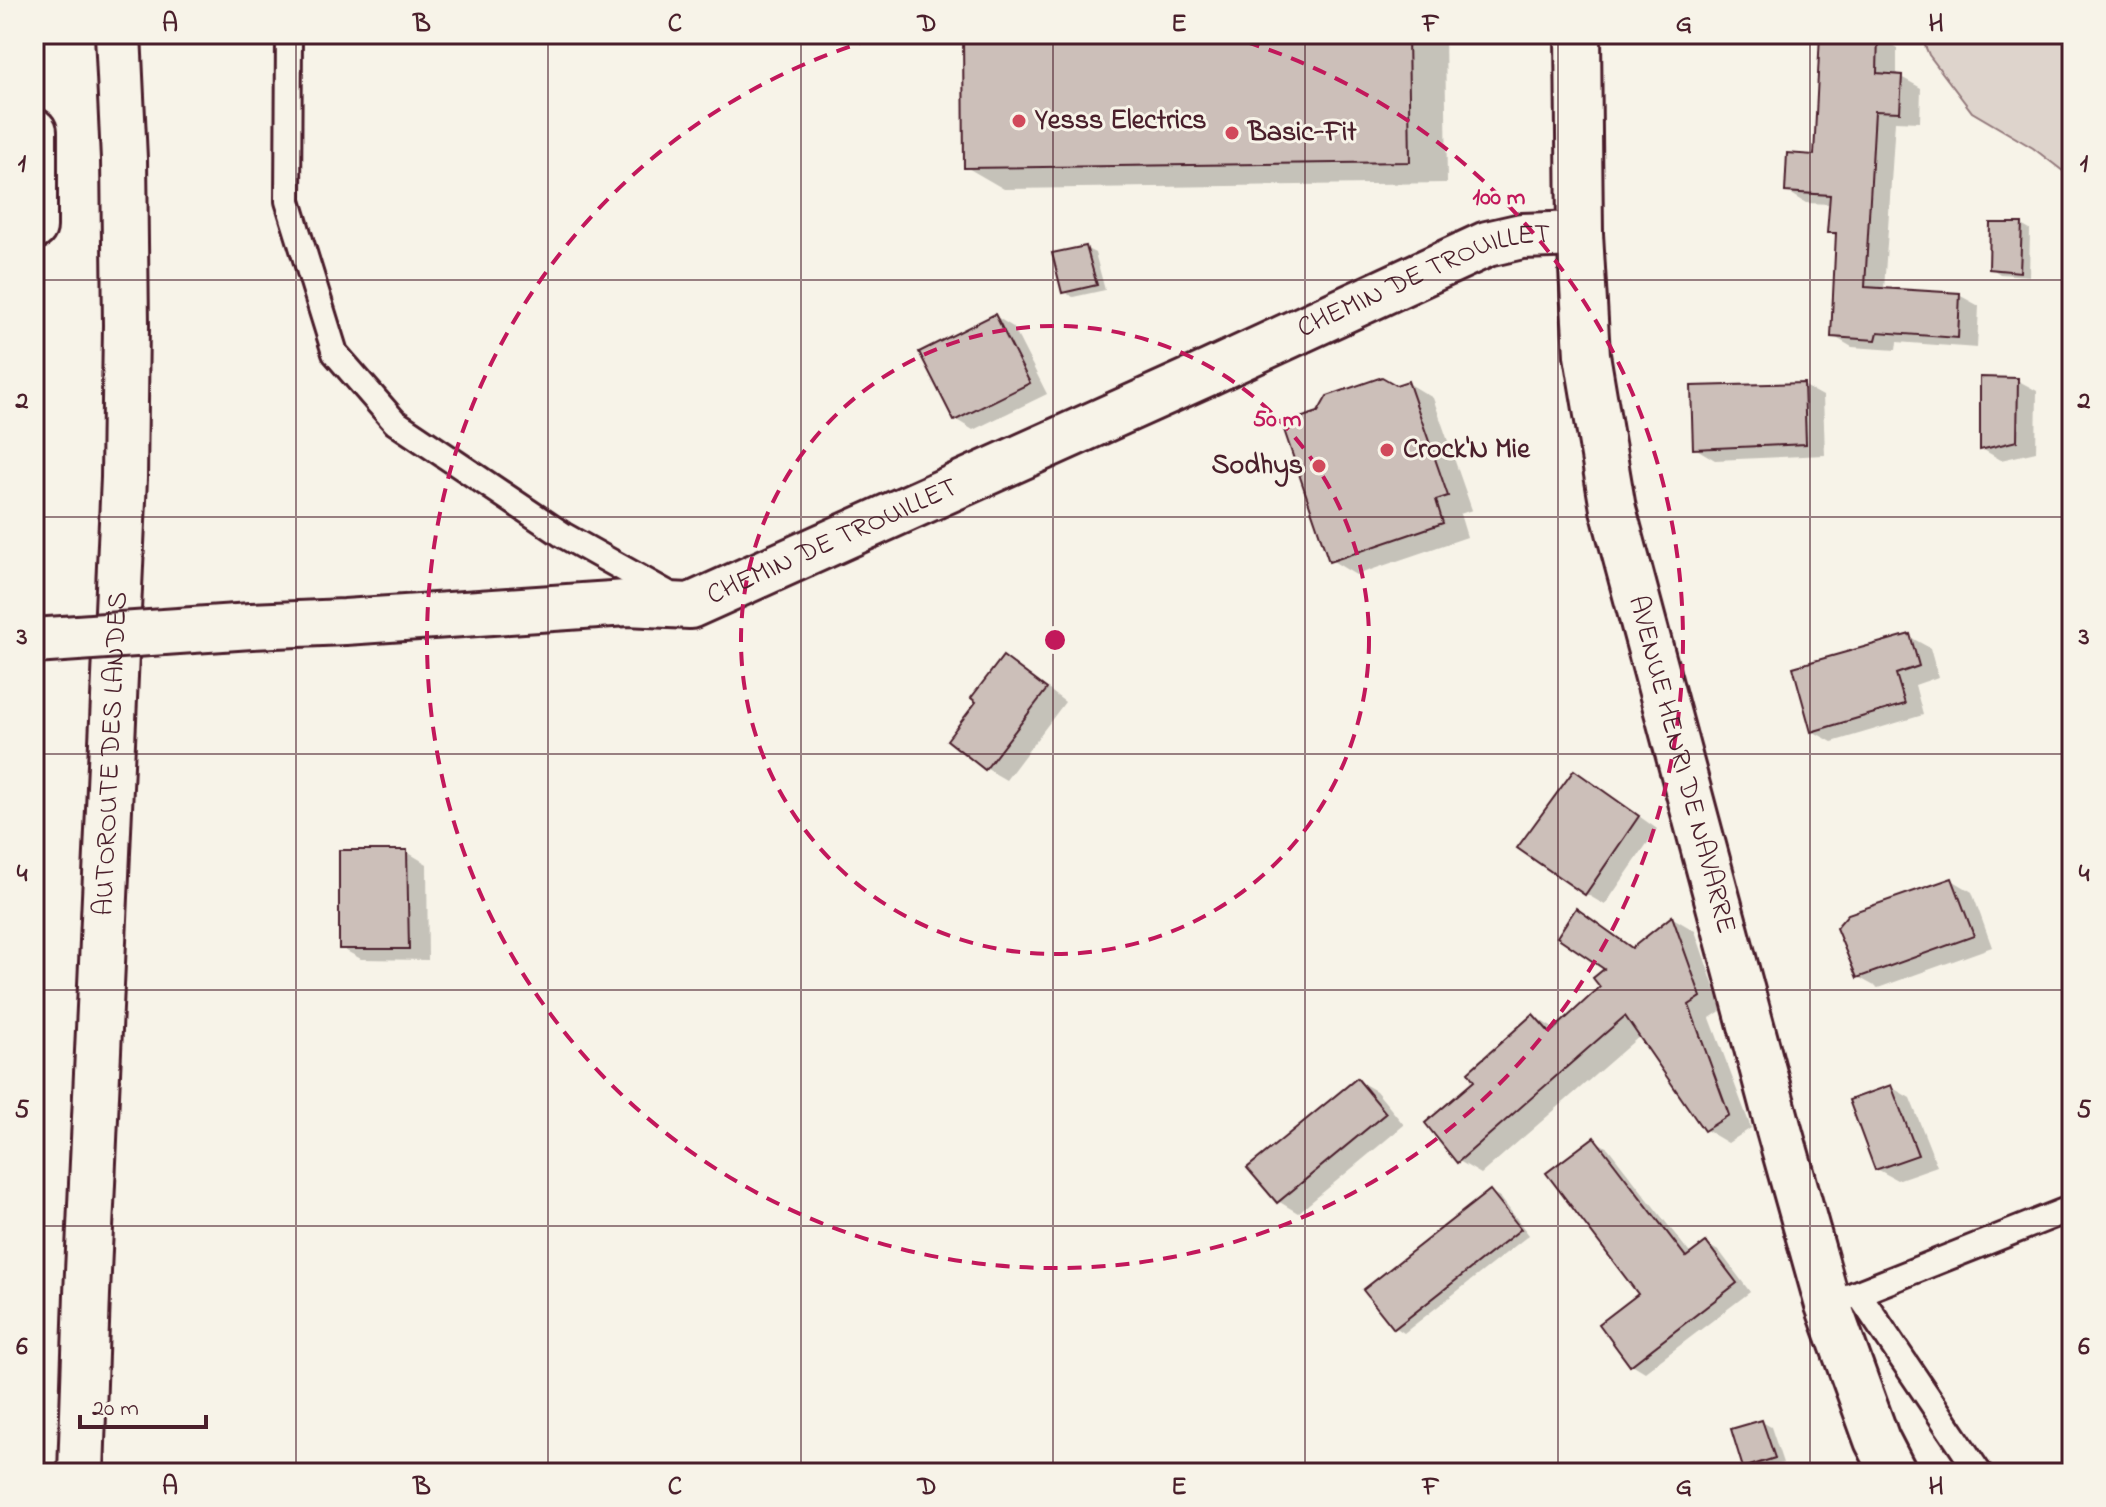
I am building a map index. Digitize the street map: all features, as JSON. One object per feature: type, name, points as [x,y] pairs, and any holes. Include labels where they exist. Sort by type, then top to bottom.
[{"type":"main road","name":"AUTOROUTE DES LANDES","points":[[81,1473],[124,478],[125,205],[118,34]]},
{"type":"main road","name":"AVENUE HENRI DE NAVARRE","points":[[1578,34],[1580,234],[1587,355],[1613,509],[1767,1085],[1843,1299],[1877,1440],[1894,1473]]},
{"type":"main road","points":[[34,131],[34,227]]},
{"type":"main road","name":"CHEMIN DE TROUILLET","points":[[34,641],[627,603],[690,606],[1487,244],[1522,236],[1580,234]]},
{"type":"lane","points":[[289,34],[288,201],[335,353],[395,422],[563,535],[690,606]]},
{"type":"lane","points":[[1979,1473],[1843,1299],[2072,1208]]},
{"type":"shaded area","points":[[1920,34],[2072,34],[2072,178],[2033,148],[1972,112],[1929,55]]},
{"type":"building","points":[[963,34],[1408,34],[1410,162],[964,168]]},
{"type":"building","points":[[1820,34],[1878,34],[1877,73],[1902,75],[1900,112],[1875,111],[1865,287],[1960,293],[1958,338],[1878,332],[1876,340],[1831,337],[1836,233],[1827,233],[1830,195],[1785,192],[1787,153],[1814,155]]},
{"type":"building","points":[[1990,223],[2022,223],[2020,272],[1989,269]]},
{"type":"building","points":[[1086,246],[1097,285],[1062,293],[1052,253]]},
{"type":"building","points":[[995,314],[1030,383],[954,421],[919,352]]},
{"type":"building","points":[[1382,377],[1396,385],[1408,381],[1448,496],[1436,500],[1443,523],[1329,562],[1282,424],[1318,412],[1327,396]]},
{"type":"building","points":[[1980,377],[2018,378],[2017,441],[1980,450]]},
{"type":"building","points":[[1804,383],[1806,444],[1693,449],[1691,386]]},
{"type":"building","points":[[1910,634],[1919,666],[1896,674],[1905,704],[1811,732],[1793,667]]},
{"type":"building","points":[[1003,656],[1047,689],[985,770],[947,740],[976,702],[971,698]]},
{"type":"building","points":[[1574,770],[1639,816],[1585,895],[1517,848]]},
{"type":"building","points":[[339,850],[407,850],[409,949],[339,949]]},
{"type":"building","points":[[1952,878],[1974,936],[1857,978],[1836,928],[1848,914]]},
{"type":"building","points":[[1576,908],[1632,948],[1672,916],[1701,997],[1689,1005],[1729,1115],[1704,1131],[1625,1016],[1457,1163],[1425,1123],[1474,1081],[1468,1072],[1533,1014],[1550,1033],[1600,987],[1593,978],[1604,969],[1557,937]]},
{"type":"building","points":[[1357,1078],[1386,1113],[1277,1203],[1247,1168]]},
{"type":"building","points":[[1891,1085],[1918,1155],[1875,1170],[1849,1100]]},
{"type":"building","points":[[1594,1137],[1686,1257],[1706,1242],[1737,1283],[1630,1366],[1599,1324],[1638,1294],[1546,1173]]},
{"type":"building","points":[[1490,1190],[1521,1229],[1394,1329],[1363,1290]]},
{"type":"building","points":[[1762,1420],[1775,1458],[1743,1468],[1731,1429]]},
{"type":"place","name":"Yesss Electrics","points":[[1019,121]]},
{"type":"place","name":"Basic-Fit","points":[[1232,133]]},
{"type":"place","name":"Crock'N Mie","points":[[1387,450]]},
{"type":"place","name":"Sodhys","points":[[1319,466]]}]
